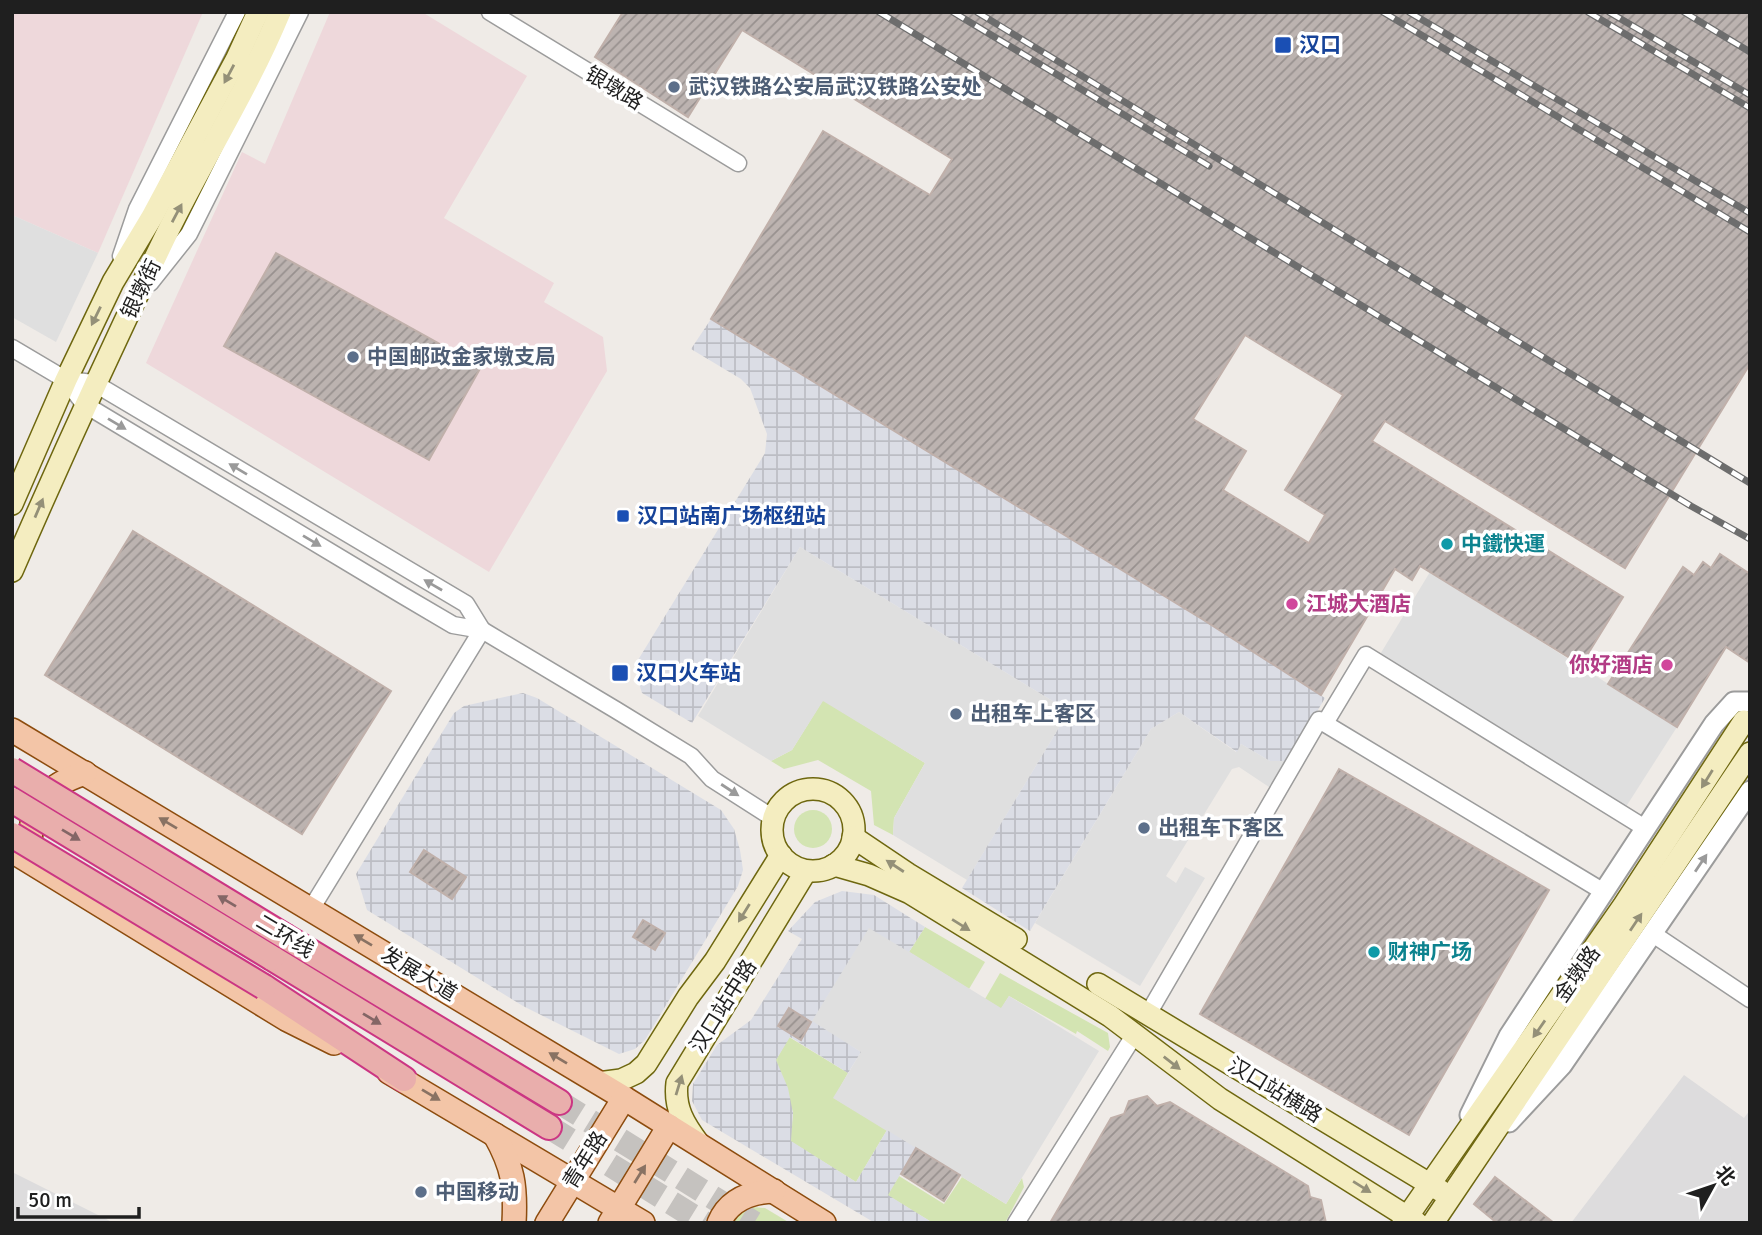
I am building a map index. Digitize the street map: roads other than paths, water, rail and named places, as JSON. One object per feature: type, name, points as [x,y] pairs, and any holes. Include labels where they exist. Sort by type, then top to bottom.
[{"type":"highway","name":"二环线","points":[[12,769],[559,1102]]},
{"type":"highway","name":"二环线","points":[[12,800],[549,1127]]},
{"type":"highway","points":[[12,835],[264,987],[404,1079]]},
{"type":"main road","name":"银墩街","points":[[12,503],[113,282],[152,217],[236,60],[258,12]]},
{"type":"main road","name":"银墩街","points":[[12,571],[94,383],[280,12]]},
{"type":"main road","name":"金墩路","points":[[1409,1221],[1457,1144],[1625,905],[1747,712]]},
{"type":"main road","name":"发展大道","points":[[12,730],[624,1098],[824,1223]]},
{"type":"main road","name":"金墩路","points":[[1433,1223],[1750,753]]},
{"type":"main road","points":[[85,773],[64,780],[50,789],[38,804],[21,857],[286,1019],[404,1079],[573,1180],[614,1216],[643,1223]]},
{"type":"main road","points":[[817,789],[828,792],[845,805],[854,826],[853,838],[843,858],[834,865],[825,869],[796,868],[780,855],[772,838],[773,818],[778,808],[795,793],[817,789]]},
{"type":"main road","points":[[853,838],[1016,939]]},
{"type":"main road","name":"汉口站中路","points":[[598,1083],[621,1080],[636,1073],[646,1064],[780,855]]},
{"type":"main road","points":[[834,865],[879,878],[910,893],[1110,1016],[1220,1099],[1409,1221]]},
{"type":"main road","name":"汉口站中路","points":[[700,1145],[678,1112],[675,1097],[677,1083],[806,870]]},
{"type":"main road","name":"汉口站横路","points":[[1098,984],[1451,1197]]},
{"type":"main road","name":"青年路","points":[[547,1223],[624,1098]]},
{"type":"main road","points":[[614,1216],[669,1126]]},
{"type":"main road","points":[[493,1132],[507,1157],[513,1177],[516,1195],[514,1223]]},
{"type":"main road","points":[[719,1223],[723,1213],[733,1203],[758,1192],[774,1191]]},
{"type":"street","points":[[113,282],[137,209],[237,12]]},
{"type":"street","points":[[137,298],[189,234],[300,12]]},
{"type":"street","name":"银墩路","points":[[490,12],[738,163]]},
{"type":"street","points":[[12,348],[66,380],[84,404],[453,625],[482,630],[691,756],[712,779],[773,818]]},
{"type":"street","points":[[66,380],[94,383],[466,604],[482,630]]},
{"type":"street","points":[[311,909],[482,630]]},
{"type":"street","points":[[1325,723],[1366,655],[1646,828]]},
{"type":"street","points":[[1457,1144],[1509,1036],[1646,828],[1727,708],[1734,702],[1747,712]]},
{"type":"street","points":[[1148,1014],[1319,720],[1604,892]]},
{"type":"street","points":[[1482,1151],[1562,1065],[1750,792]]},
{"type":"street","points":[[1653,934],[1750,999]]},
{"type":"street","points":[[1016,1223],[1135,1034]]},
{"type":"tunnel","points":[[559,1102],[754,1223]]},
{"type":"tunnel","points":[[549,1127],[704,1223]]},
{"type":"railway","points":[[879,12],[1691,506],[1750,539]]},
{"type":"railway","points":[[953,12],[1209,166]]},
{"type":"railway","points":[[977,12],[1750,483]]},
{"type":"railway","points":[[1383,12],[1750,232]]},
{"type":"railway","points":[[1409,12],[1750,213]]},
{"type":"railway","points":[[1588,12],[1750,108]]},
{"type":"railway","points":[[1609,12],[1750,95]]},
{"type":"railway","points":[[1684,12],[1750,52]]},
{"type":"place","name":"汉口","points":[[1283,45]]},
{"type":"place","name":"武汉铁路公安局武汉铁路公安处","points":[[674,87]]},
{"type":"place","name":"中国邮政金家墩支局","points":[[353,357]]},
{"type":"place","name":"汉口站南广场枢纽站","points":[[623,516]]},
{"type":"place","name":"中鐵快運","points":[[1447,544]]},
{"type":"place","name":"江城大酒店","points":[[1292,604]]},
{"type":"place","name":"你好酒店","points":[[1667,665]]},
{"type":"place","name":"汉口火车站","points":[[620,673]]},
{"type":"place","name":"出租车上客区","points":[[956,714]]},
{"type":"place","name":"出租车下客区","points":[[1144,828]]},
{"type":"place","name":"财神广场","points":[[1374,952]]},
{"type":"place","name":"中国移动","points":[[421,1192]]}]
